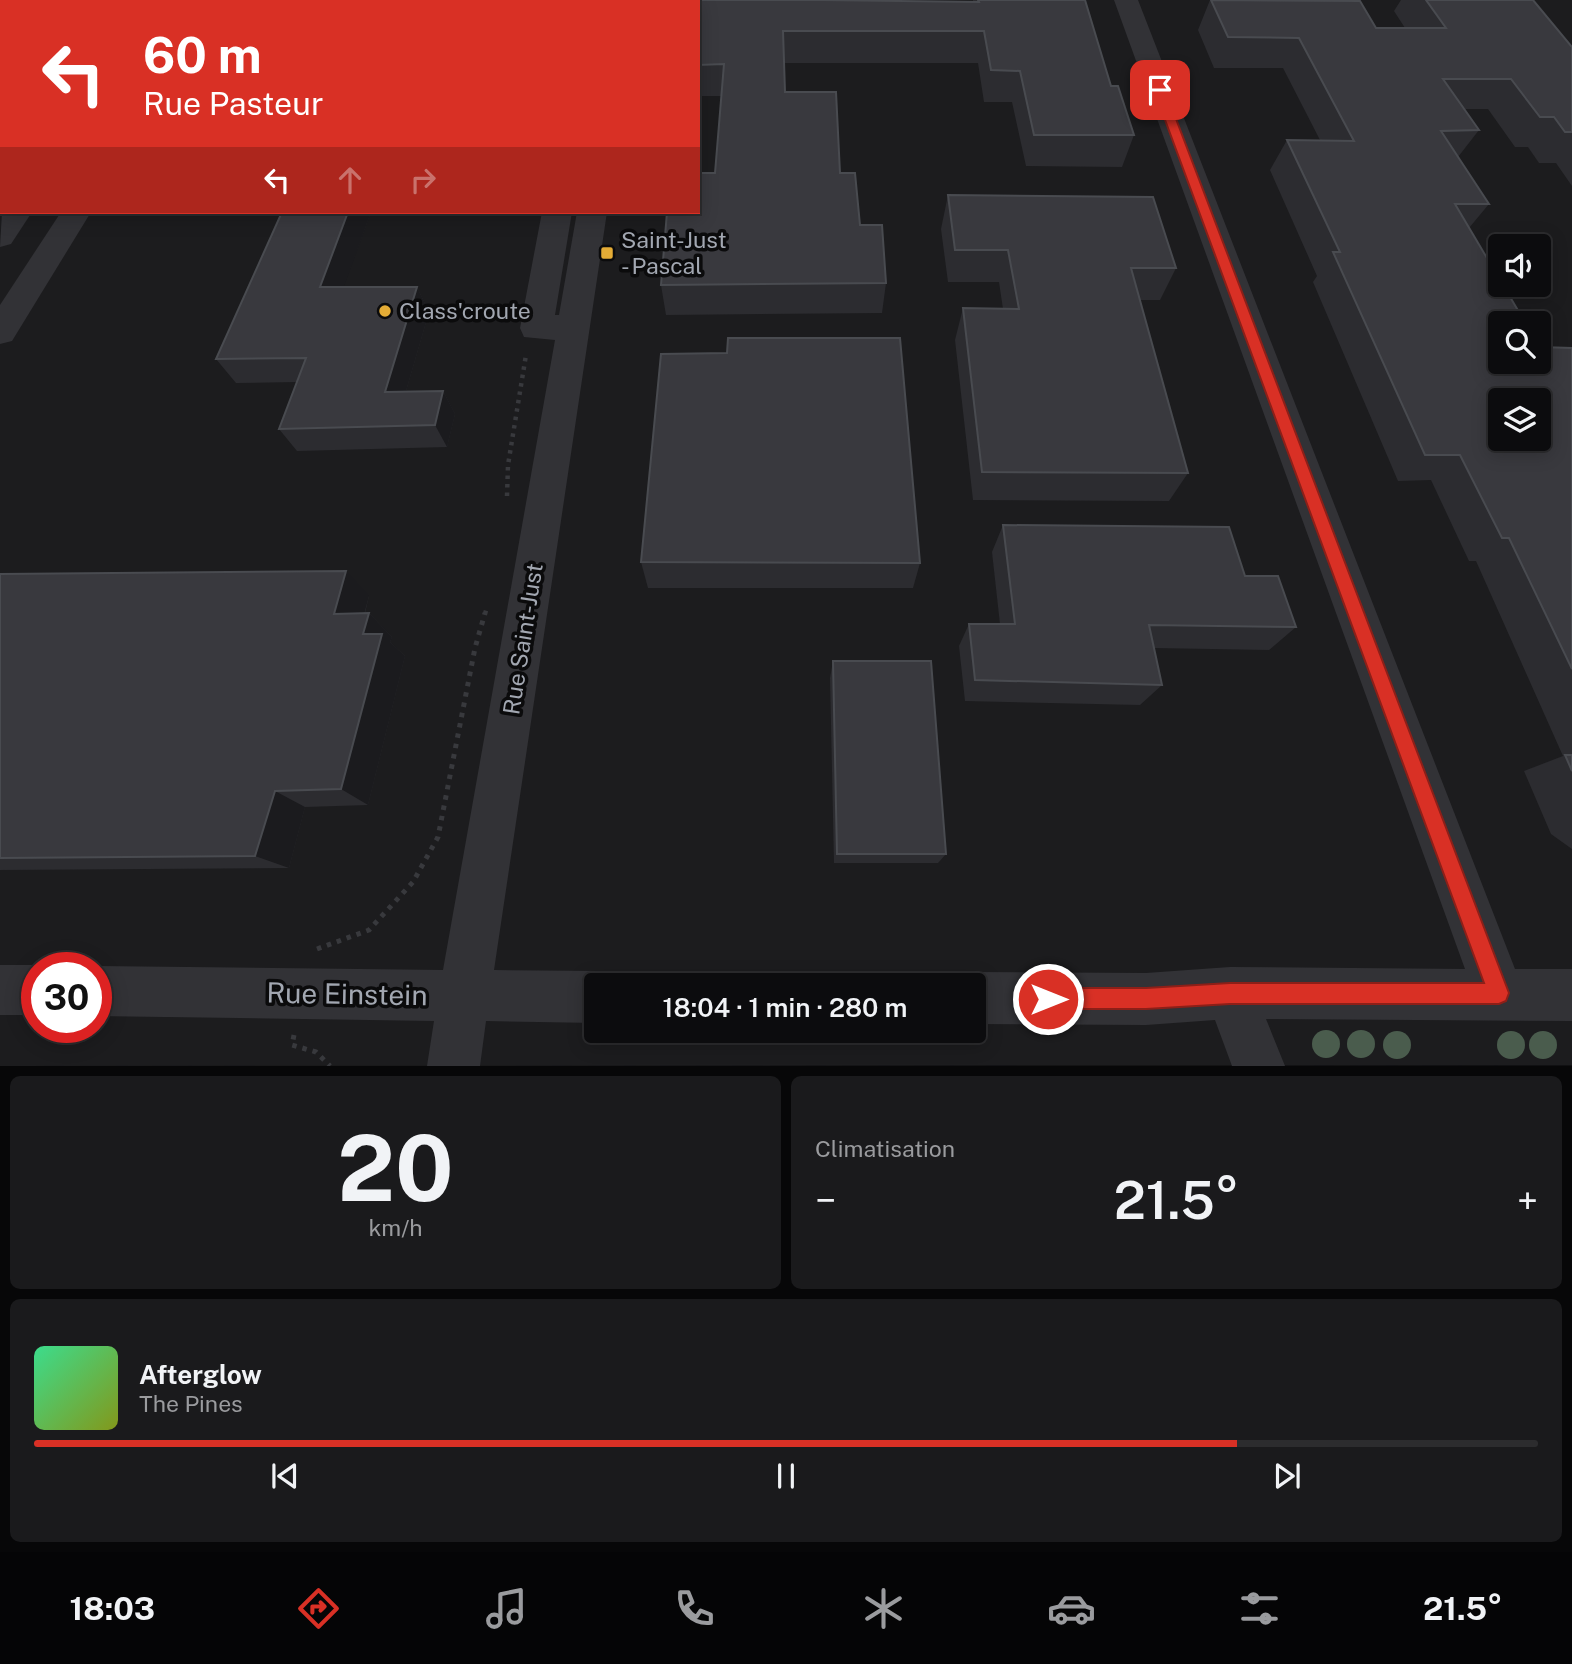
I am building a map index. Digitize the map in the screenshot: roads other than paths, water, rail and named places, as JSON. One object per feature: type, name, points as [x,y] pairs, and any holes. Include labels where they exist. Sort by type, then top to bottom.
[{"type":"street","points":[[1126,0],[1499,993]]},
{"type":"street","points":[[0,237],[16,214]]},
{"type":"street","points":[[0,332],[9,304],[75,214]]},
{"type":"street","points":[[557,214],[536,328],[574,327]]},
{"type":"street","name":"Rue Saint-Just","points":[[453,1066],[592,214]]},
{"type":"street","points":[[0,990],[21,990]]},
{"type":"street","name":"Rue Einstein","points":[[112,991],[584,997]]},
{"type":"street","points":[[1230,993],[1259,1066]]},
{"type":"street","points":[[986,999],[1146,999],[1230,993],[1572,995]]},
{"type":"place","name":"Saint-Just - Pascal","points":[[607,253]]},
{"type":"place","name":"Class'croute","points":[[385,311]]}]
